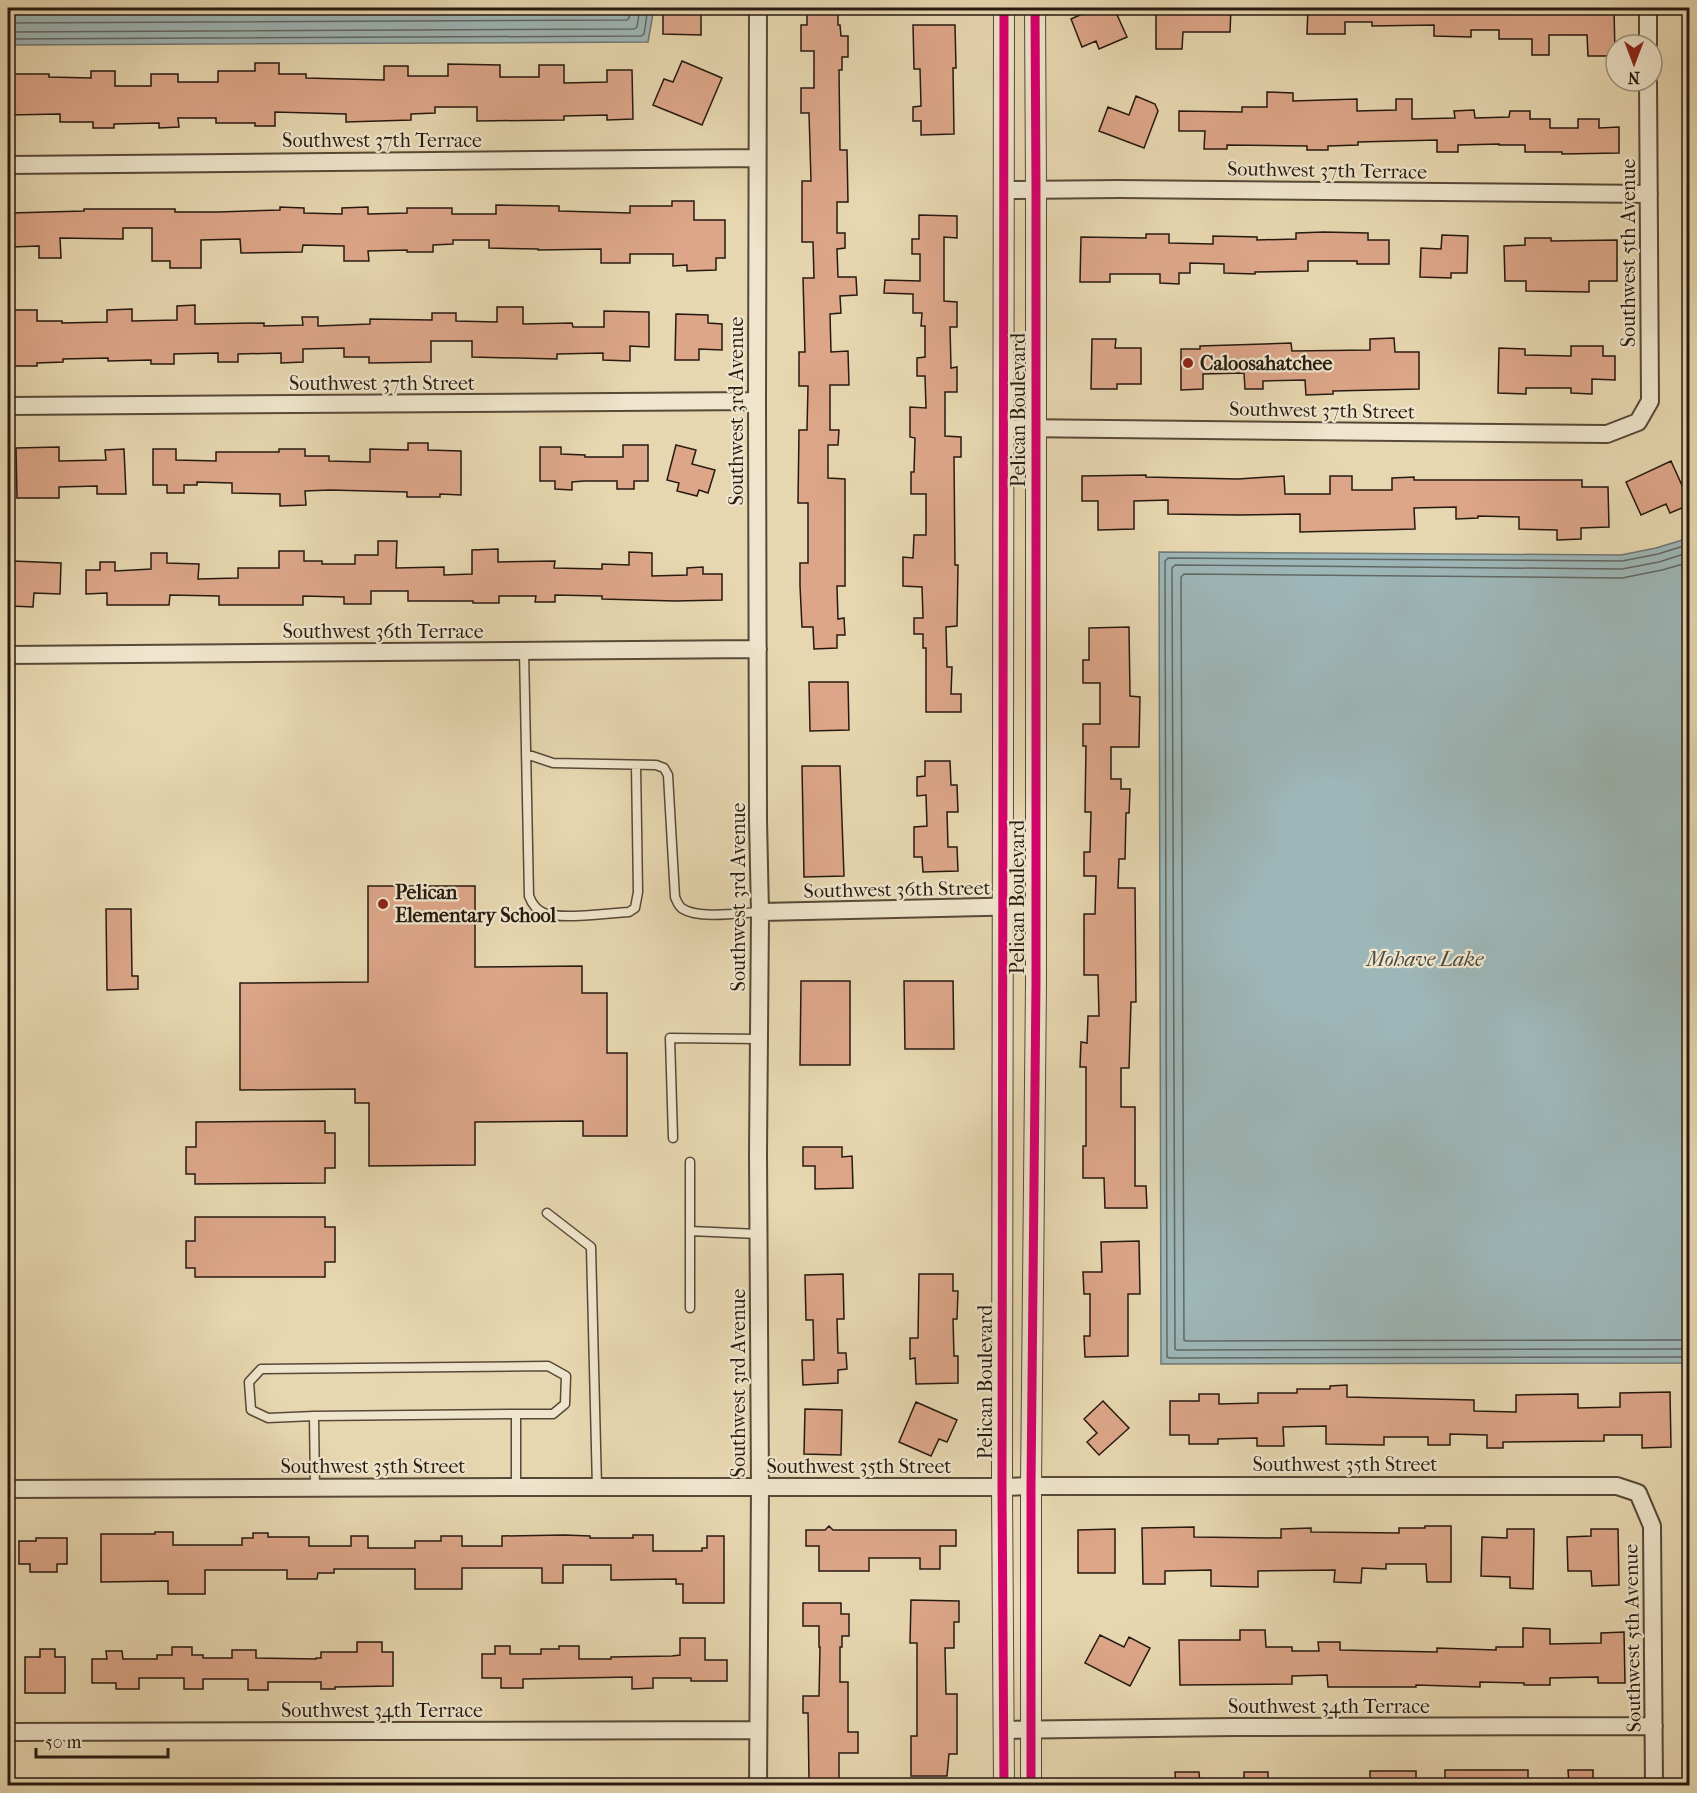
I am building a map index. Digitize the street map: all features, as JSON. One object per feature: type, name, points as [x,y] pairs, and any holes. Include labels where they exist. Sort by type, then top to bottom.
[{"type":"street","name":"Southwest 3rd Avenue","points":[[758,8],[757,401],[760,912],[758,1785]]},
{"type":"street","name":"Pelican Boulevard","points":[[1004,8],[1002,1487],[1004,1785]]},
{"type":"street","name":"Pelican Boulevard","points":[[1031,1785],[1035,906],[1035,8]]},
{"type":"street","points":[[1647,8],[1648,33]]},
{"type":"street","name":"Southwest 5th Avenue","points":[[1638,422],[1650,401],[1648,93]]},
{"type":"street","name":"Southwest 37th Terrace","points":[[8,165],[757,158]]},
{"type":"street","name":"Southwest 37th Terrace","points":[[1004,190],[1648,194]]},
{"type":"street","name":"Southwest 37th Street","points":[[8,406],[757,401]]},
{"type":"street","name":"Southwest 37th Street","points":[[1004,428],[1606,434],[1638,422]]},
{"type":"street","name":"Southwest 36th Terrace","points":[[8,655],[758,649]]},
{"type":"street","name":"Southwest 36th Street","points":[[760,912],[1035,906]]},
{"type":"street","name":"Southwest 35th Street","points":[[8,1490],[516,1486],[1597,1485],[1617,1486],[1638,1493]]},
{"type":"street","name":"Southwest 5th Avenue","points":[[1638,1493],[1652,1526],[1654,1785]]},
{"type":"street","name":"Southwest 34th Terrace","points":[[1004,1730],[1654,1726]]},
{"type":"street","name":"Southwest 34th Terrace","points":[[8,1732],[758,1730]]},
{"type":"lane","points":[[524,651],[529,896],[532,904],[542,913],[558,916],[629,912],[635,908],[638,892],[636,765]]},
{"type":"lane","points":[[526,754],[553,764],[656,765],[664,768],[668,775],[675,897],[679,906],[694,913],[760,912]]},
{"type":"lane","points":[[673,1138],[670,1038],[759,1039]]},
{"type":"lane","points":[[690,1161],[690,1308]]},
{"type":"lane","points":[[547,1213],[591,1247],[597,1487]]},
{"type":"lane","points":[[690,1231],[758,1234]]},
{"type":"lane","points":[[548,1366],[566,1376],[565,1404],[553,1414],[516,1414],[268,1418],[250,1410],[249,1382],[261,1370],[285,1369],[548,1366]]},
{"type":"lane","points":[[516,1414],[516,1486]]},
{"type":"lane","points":[[314,1416],[315,1488]]},
{"type":"water","points":[[8,8],[654,8],[648,42],[8,45]]},
{"type":"water","name":"Mohave Lake","points":[[1689,538],[1689,1363],[1161,1364],[1159,552],[1621,555]]},
{"type":"building","points":[[663,8],[701,8],[701,35],[663,34]]},
{"type":"building","points":[[807,8],[838,8],[838,25],[840,25],[841,36],[848,36],[848,57],[842,57],[842,70],[839,70],[840,150],[847,150],[848,202],[837,202],[837,233],[845,233],[845,248],[837,249],[838,277],[856,277],[857,295],[840,296],[841,313],[830,314],[831,352],[848,351],[849,385],[830,385],[830,430],[839,430],[838,445],[828,445],[828,478],[845,479],[845,586],[837,586],[838,619],[844,618],[845,635],[837,635],[837,648],[814,649],[813,627],[802,627],[800,586],[800,563],[808,563],[808,503],[798,503],[799,430],[807,430],[808,386],[799,386],[799,352],[805,352],[803,278],[814,278],[813,242],[802,242],[802,181],[811,181],[809,113],[801,113],[801,88],[814,88],[814,51],[801,51],[801,25],[807,25]]},
{"type":"building","points":[[1088,8],[1114,8],[1127,37],[1099,49],[1096,41],[1082,47],[1071,19],[1089,11]]},
{"type":"building","points":[[1156,8],[1231,8],[1230,32],[1183,32],[1182,49],[1156,49]]},
{"type":"building","points":[[1308,8],[1614,8],[1615,33],[1604,33],[1604,56],[1588,56],[1587,35],[1549,35],[1549,55],[1532,55],[1532,39],[1499,39],[1499,30],[1471,30],[1471,37],[1434,36],[1434,25],[1372,26],[1372,22],[1345,22],[1345,34],[1307,34]]},
{"type":"building","points":[[913,25],[955,25],[954,134],[921,135],[921,121],[913,121],[913,107],[921,106],[920,69],[914,69]]},
{"type":"building","points":[[682,61],[722,78],[702,125],[653,105],[664,79],[673,82]]},
{"type":"building","points":[[255,63],[279,63],[279,74],[306,74],[306,78],[384,80],[384,66],[408,66],[408,76],[448,76],[448,64],[500,65],[500,77],[539,77],[539,65],[564,65],[564,83],[607,82],[607,70],[632,70],[633,119],[607,120],[607,115],[564,116],[564,120],[477,121],[477,107],[435,107],[435,113],[411,114],[411,120],[346,122],[346,114],[275,112],[275,126],[255,126],[255,123],[216,123],[216,118],[178,118],[179,127],[159,128],[159,123],[114,124],[114,128],[93,128],[93,122],[60,122],[60,114],[8,115],[8,74],[49,74],[49,77],[91,78],[91,71],[115,71],[115,86],[151,86],[151,74],[178,74],[178,82],[218,82],[218,71],[255,71]]},
{"type":"building","points":[[1267,92],[1293,93],[1293,101],[1357,99],[1357,111],[1396,110],[1396,99],[1412,99],[1412,119],[1455,118],[1454,111],[1474,110],[1475,118],[1509,117],[1510,111],[1530,111],[1530,119],[1550,119],[1550,128],[1578,128],[1578,119],[1599,119],[1599,128],[1619,127],[1619,153],[1525,152],[1525,145],[1499,144],[1458,145],[1458,152],[1437,152],[1437,140],[1358,142],[1358,145],[1328,146],[1328,150],[1307,150],[1307,146],[1227,145],[1227,149],[1204,149],[1205,131],[1179,131],[1179,111],[1242,112],[1242,107],[1267,107]]},
{"type":"building","points":[[1136,96],[1155,104],[1158,111],[1144,148],[1099,131],[1108,107],[1129,115]]},
{"type":"building","points":[[672,201],[694,201],[694,220],[725,220],[725,258],[716,258],[716,270],[687,271],[687,265],[673,266],[673,254],[630,254],[630,263],[601,263],[601,249],[489,248],[489,240],[453,240],[453,244],[433,245],[433,252],[368,251],[369,261],[344,261],[344,246],[303,245],[302,252],[241,253],[240,239],[201,240],[201,268],[170,268],[170,261],[152,261],[152,228],[123,228],[123,239],[60,238],[61,258],[39,258],[39,246],[12,247],[11,213],[84,211],[84,209],[175,209],[175,212],[218,212],[280,210],[280,207],[304,208],[304,213],[342,214],[342,208],[368,207],[368,214],[407,213],[407,208],[452,208],[452,214],[496,214],[496,205],[559,206],[559,211],[630,213],[630,206],[672,206]]},
{"type":"building","points":[[919,215],[957,216],[957,238],[944,237],[944,301],[957,302],[957,327],[950,327],[951,368],[957,367],[957,392],[945,392],[945,436],[961,437],[961,457],[954,457],[955,565],[958,565],[957,626],[946,627],[947,667],[952,667],[951,694],[961,694],[961,712],[926,712],[926,648],[923,648],[923,634],[914,634],[914,618],[923,618],[922,587],[903,586],[903,557],[913,558],[914,535],[926,535],[926,494],[911,494],[915,438],[910,437],[910,407],[926,408],[925,376],[917,376],[917,358],[925,357],[925,326],[921,326],[922,313],[913,313],[913,294],[884,293],[885,280],[920,281],[920,254],[912,254],[912,239],[919,239]]},
{"type":"building","points":[[1296,233],[1368,233],[1368,240],[1389,240],[1389,264],[1357,264],[1357,261],[1308,261],[1308,271],[1255,272],[1255,274],[1224,273],[1224,264],[1190,263],[1190,273],[1179,273],[1179,284],[1160,283],[1160,274],[1110,274],[1110,282],[1080,282],[1081,237],[1146,238],[1146,234],[1169,234],[1169,243],[1213,244],[1213,236],[1257,237],[1257,240],[1296,239]]},
{"type":"building","points":[[1442,235],[1468,236],[1467,273],[1451,273],[1451,278],[1420,277],[1421,248],[1441,249]]},
{"type":"building","points":[[1525,238],[1551,238],[1551,241],[1617,240],[1617,281],[1589,281],[1589,292],[1526,291],[1526,281],[1505,281],[1504,246],[1525,245]]},
{"type":"building","points":[[195,305],[195,324],[264,323],[264,326],[303,325],[302,317],[318,317],[318,326],[370,324],[370,319],[432,320],[432,313],[456,313],[456,321],[497,322],[497,307],[523,307],[523,324],[572,323],[573,327],[604,327],[604,311],[649,312],[649,347],[630,346],[630,361],[603,360],[603,353],[557,354],[557,359],[472,357],[472,341],[431,341],[431,362],[369,363],[369,357],[344,357],[344,348],[303,349],[303,362],[281,363],[281,353],[238,354],[238,362],[218,362],[218,353],[174,354],[174,364],[151,364],[151,360],[108,361],[108,358],[63,359],[63,362],[37,363],[37,366],[14,366],[14,310],[37,310],[37,321],[107,322],[107,310],[132,309],[132,321],[177,320],[177,306]]},
{"type":"building","points":[[676,314],[708,315],[708,323],[722,324],[722,350],[699,349],[699,360],[675,360]]},
{"type":"building","points":[[1394,338],[1395,352],[1419,352],[1419,389],[1333,391],[1333,394],[1306,395],[1305,380],[1263,381],[1263,389],[1245,389],[1244,373],[1203,374],[1203,389],[1181,390],[1181,349],[1200,349],[1200,346],[1291,343],[1292,351],[1370,350],[1370,339]]},
{"type":"building","points":[[1092,339],[1116,339],[1115,348],[1141,348],[1141,384],[1117,384],[1117,389],[1091,389]]},
{"type":"building","points":[[1571,346],[1603,346],[1603,356],[1615,356],[1615,380],[1592,379],[1592,394],[1571,393],[1571,388],[1526,388],[1526,394],[1498,393],[1499,348],[1525,349],[1525,355],[1571,356]]},
{"type":"building","points":[[408,443],[428,443],[428,450],[461,451],[461,495],[407,497],[407,492],[305,491],[306,505],[280,506],[280,494],[232,493],[232,483],[197,482],[197,485],[184,485],[184,493],[167,493],[167,485],[153,485],[153,449],[176,449],[176,460],[216,461],[216,452],[279,452],[279,449],[305,449],[305,456],[329,456],[329,461],[370,462],[370,449],[408,450]]},
{"type":"building","points":[[623,445],[648,445],[648,481],[634,481],[634,489],[617,489],[617,481],[584,481],[572,482],[572,490],[555,489],[555,481],[540,481],[540,447],[561,447],[561,454],[585,455],[585,457],[623,457]]},
{"type":"building","points":[[676,445],[696,450],[692,464],[715,470],[708,493],[699,490],[697,496],[677,491],[679,483],[667,480]]},
{"type":"building","points":[[59,447],[59,461],[106,460],[105,450],[124,449],[126,494],[97,494],[97,486],[59,487],[59,498],[17,498],[16,448]]},
{"type":"building","points":[[1671,461],[1689,505],[1670,513],[1666,504],[1641,515],[1626,482]]},
{"type":"building","points":[[1146,475],[1146,477],[1238,479],[1284,476],[1285,494],[1330,494],[1330,476],[1352,476],[1352,490],[1392,490],[1392,478],[1414,477],[1414,480],[1582,480],[1582,487],[1608,487],[1609,527],[1581,528],[1581,539],[1557,540],[1557,530],[1519,529],[1519,517],[1478,516],[1478,518],[1456,519],[1456,507],[1414,508],[1415,529],[1300,532],[1300,514],[1168,514],[1168,500],[1134,501],[1134,529],[1098,530],[1098,501],[1082,501],[1082,476]]},
{"type":"building","points":[[378,541],[397,541],[396,568],[444,567],[444,575],[472,574],[472,550],[498,549],[498,562],[555,561],[554,568],[602,569],[602,564],[629,565],[629,552],[652,553],[652,576],[687,575],[687,568],[703,567],[703,574],[722,574],[722,600],[602,599],[602,596],[555,595],[555,602],[535,602],[536,596],[499,596],[499,603],[473,603],[473,601],[408,601],[408,591],[371,591],[371,604],[344,604],[344,597],[303,596],[303,605],[219,605],[219,596],[170,595],[169,605],[107,605],[107,593],[86,594],[86,570],[100,570],[100,562],[115,562],[115,571],[151,569],[151,553],[167,553],[167,563],[199,564],[198,579],[238,578],[238,568],[279,568],[279,551],[304,551],[304,561],[322,561],[322,564],[355,564],[355,555],[378,555]]},
{"type":"building","points":[[13,561],[61,563],[60,594],[34,593],[33,607],[11,606]]},
{"type":"building","points":[[1129,627],[1130,696],[1140,697],[1139,747],[1111,747],[1111,779],[1121,779],[1121,789],[1130,789],[1129,813],[1126,813],[1125,859],[1119,859],[1118,888],[1135,888],[1136,1002],[1131,1002],[1129,1068],[1121,1068],[1121,1107],[1135,1107],[1135,1186],[1146,1186],[1147,1208],[1105,1208],[1104,1178],[1083,1178],[1083,1146],[1086,1146],[1086,1067],[1080,1067],[1081,1042],[1087,1043],[1088,1016],[1099,1016],[1098,975],[1084,975],[1084,914],[1095,914],[1096,876],[1084,876],[1084,852],[1090,852],[1091,812],[1085,812],[1086,746],[1083,746],[1083,724],[1100,724],[1100,683],[1083,683],[1083,660],[1089,660],[1089,628]]},
{"type":"building","points":[[809,682],[848,682],[849,730],[810,731]]},
{"type":"building","points":[[925,761],[950,761],[951,785],[957,785],[958,812],[947,812],[948,847],[957,847],[958,871],[923,872],[922,857],[914,857],[914,827],[927,826],[926,795],[917,796],[917,777],[925,776]]},
{"type":"building","points":[[802,766],[840,766],[844,876],[804,877]]},
{"type":"building","points":[[368,886],[475,886],[475,967],[582,966],[582,993],[607,993],[607,1053],[627,1053],[627,1136],[583,1136],[583,1121],[475,1122],[475,1165],[369,1166],[369,1103],[355,1103],[355,1089],[240,1090],[240,983],[368,982]]},
{"type":"building","points":[[106,909],[131,909],[132,976],[138,976],[138,989],[107,990]]},
{"type":"building","points":[[801,981],[850,981],[850,1065],[800,1065]]},
{"type":"building","points":[[904,981],[953,981],[954,1049],[905,1049]]},
{"type":"building","points":[[325,1121],[325,1133],[335,1133],[335,1168],[325,1168],[325,1183],[195,1184],[195,1174],[186,1174],[186,1147],[196,1147],[196,1122]]},
{"type":"building","points":[[803,1147],[842,1147],[842,1157],[852,1156],[853,1188],[815,1189],[815,1166],[803,1166]]},
{"type":"building","points":[[195,1217],[325,1217],[325,1227],[335,1227],[335,1262],[325,1262],[325,1277],[195,1277],[195,1268],[186,1268],[186,1241],[195,1241]]},
{"type":"building","points":[[1139,1241],[1140,1294],[1128,1294],[1128,1356],[1085,1357],[1084,1336],[1090,1336],[1090,1294],[1084,1294],[1083,1272],[1102,1272],[1101,1242]]},
{"type":"building","points":[[843,1274],[844,1319],[837,1319],[838,1353],[846,1353],[847,1369],[838,1370],[838,1383],[803,1385],[802,1360],[814,1360],[813,1320],[806,1320],[805,1275]]},
{"type":"building","points":[[919,1274],[953,1274],[953,1291],[958,1291],[957,1319],[953,1319],[954,1356],[958,1356],[958,1383],[916,1384],[915,1358],[910,1359],[910,1338],[918,1338]]},
{"type":"building","points":[[1347,1385],[1347,1397],[1474,1400],[1474,1411],[1516,1412],[1516,1395],[1578,1394],[1578,1408],[1620,1407],[1620,1393],[1670,1392],[1671,1447],[1642,1448],[1642,1435],[1604,1435],[1604,1441],[1503,1442],[1503,1448],[1487,1448],[1487,1435],[1450,1434],[1450,1445],[1428,1445],[1428,1437],[1384,1437],[1384,1445],[1326,1444],[1326,1426],[1283,1427],[1284,1446],[1257,1446],[1257,1438],[1218,1439],[1218,1444],[1189,1444],[1189,1435],[1170,1435],[1170,1401],[1199,1401],[1199,1394],[1219,1394],[1219,1404],[1258,1403],[1258,1393],[1297,1393],[1297,1389],[1330,1389],[1330,1386]]},
{"type":"building","points":[[1103,1401],[1129,1428],[1099,1455],[1087,1442],[1097,1433],[1084,1419]]},
{"type":"building","points":[[916,1402],[957,1420],[947,1442],[939,1439],[931,1456],[899,1442]]},
{"type":"building","points":[[805,1409],[842,1410],[841,1455],[804,1454]]},
{"type":"building","points":[[829,1526],[833,1530],[956,1530],[956,1546],[940,1546],[940,1569],[920,1569],[920,1558],[869,1558],[869,1571],[819,1571],[819,1546],[806,1546],[806,1530],[825,1530]]},
{"type":"building","points":[[1425,1526],[1451,1526],[1451,1582],[1427,1582],[1426,1564],[1386,1564],[1386,1569],[1362,1568],[1361,1583],[1334,1582],[1335,1570],[1258,1571],[1258,1587],[1211,1586],[1211,1570],[1165,1571],[1165,1584],[1143,1584],[1142,1528],[1194,1527],[1194,1537],[1281,1538],[1281,1529],[1311,1528],[1311,1532],[1399,1533],[1399,1528],[1425,1528]]},
{"type":"building","points":[[1115,1529],[1115,1573],[1078,1573],[1078,1530]]},
{"type":"building","points":[[1507,1529],[1534,1529],[1533,1589],[1510,1588],[1510,1577],[1481,1576],[1482,1537],[1507,1538]]},
{"type":"building","points":[[1591,1529],[1618,1529],[1619,1585],[1592,1586],[1591,1571],[1568,1571],[1567,1537],[1591,1536]]},
{"type":"building","points":[[155,1532],[173,1532],[173,1545],[242,1545],[242,1538],[253,1538],[253,1533],[268,1533],[268,1537],[309,1537],[309,1546],[351,1546],[351,1536],[368,1536],[368,1548],[415,1548],[415,1541],[441,1541],[441,1536],[462,1536],[462,1546],[502,1546],[502,1536],[564,1535],[590,1536],[590,1538],[633,1538],[633,1535],[653,1535],[653,1551],[702,1551],[702,1548],[707,1548],[707,1536],[724,1536],[724,1603],[683,1603],[683,1584],[676,1584],[676,1579],[611,1580],[611,1565],[563,1565],[563,1583],[542,1583],[542,1568],[462,1568],[462,1589],[415,1589],[415,1569],[334,1569],[334,1573],[318,1573],[317,1579],[287,1579],[287,1570],[205,1570],[205,1594],[168,1594],[168,1581],[101,1582],[101,1534],[155,1534]]},
{"type":"building","points":[[36,1538],[67,1538],[67,1564],[57,1564],[57,1572],[30,1572],[30,1564],[19,1564],[19,1541],[36,1541]]},
{"type":"building","points":[[911,1600],[959,1601],[959,1622],[954,1622],[954,1648],[945,1648],[946,1694],[957,1694],[957,1754],[949,1754],[947,1776],[911,1776],[911,1736],[917,1736],[917,1643],[910,1643]]},
{"type":"building","points":[[803,1603],[841,1603],[841,1614],[849,1614],[849,1636],[842,1636],[842,1647],[840,1647],[840,1682],[848,1682],[848,1732],[858,1732],[858,1753],[839,1753],[839,1779],[809,1779],[808,1713],[803,1713],[803,1696],[819,1696],[820,1647],[819,1626],[803,1626]]},
{"type":"building","points":[[1523,1628],[1550,1629],[1550,1644],[1601,1643],[1601,1633],[1624,1632],[1625,1683],[1598,1683],[1598,1677],[1550,1678],[1550,1685],[1480,1682],[1480,1687],[1416,1685],[1416,1687],[1328,1687],[1327,1675],[1292,1676],[1292,1684],[1180,1685],[1179,1640],[1240,1640],[1240,1630],[1265,1630],[1266,1647],[1292,1647],[1292,1651],[1319,1651],[1318,1642],[1340,1642],[1340,1650],[1437,1652],[1437,1648],[1496,1650],[1496,1647],[1523,1647]]},
{"type":"building","points":[[1100,1635],[1124,1647],[1129,1637],[1150,1648],[1130,1686],[1085,1663]]},
{"type":"building","points":[[680,1638],[705,1638],[705,1660],[727,1660],[727,1681],[653,1678],[653,1688],[632,1689],[632,1677],[523,1679],[523,1688],[501,1688],[501,1678],[482,1678],[482,1654],[495,1654],[495,1646],[510,1646],[510,1654],[541,1654],[541,1649],[579,1646],[579,1659],[611,1659],[611,1657],[680,1655]]},
{"type":"building","points":[[357,1642],[382,1642],[382,1652],[393,1652],[393,1686],[321,1689],[321,1682],[268,1682],[268,1690],[248,1690],[248,1679],[203,1679],[203,1689],[184,1689],[184,1678],[139,1678],[139,1689],[116,1689],[116,1683],[92,1683],[92,1659],[107,1659],[106,1651],[122,1651],[123,1659],[157,1659],[157,1655],[172,1655],[172,1647],[192,1647],[192,1655],[203,1655],[203,1658],[232,1658],[232,1650],[256,1650],[256,1658],[316,1659],[321,1658],[321,1652],[357,1652]]},
{"type":"building","points":[[40,1649],[55,1649],[55,1657],[65,1657],[65,1693],[25,1693],[25,1657],[40,1657]]},
{"type":"building","points":[[1445,1770],[1528,1770],[1528,1785],[1445,1785]]},
{"type":"building","points":[[1568,1770],[1593,1770],[1593,1785],[1569,1785]]},
{"type":"building","points":[[1370,1771],[1416,1771],[1416,1785],[1370,1785]]},
{"type":"building","points":[[1175,1772],[1199,1772],[1200,1785],[1176,1785]]},
{"type":"building","points":[[1244,1772],[1268,1772],[1268,1785],[1244,1785]]},
{"type":"cycle path","points":[[1004,8],[1002,1487],[1004,1786]]},
{"type":"cycle path","points":[[1031,1786],[1031,1486],[1036,983],[1035,8]]},
{"type":"place","name":"Caloosahatchee","points":[[1188,363]]},
{"type":"place","name":"Pelican Elementary School","points":[[383,904]]}]
